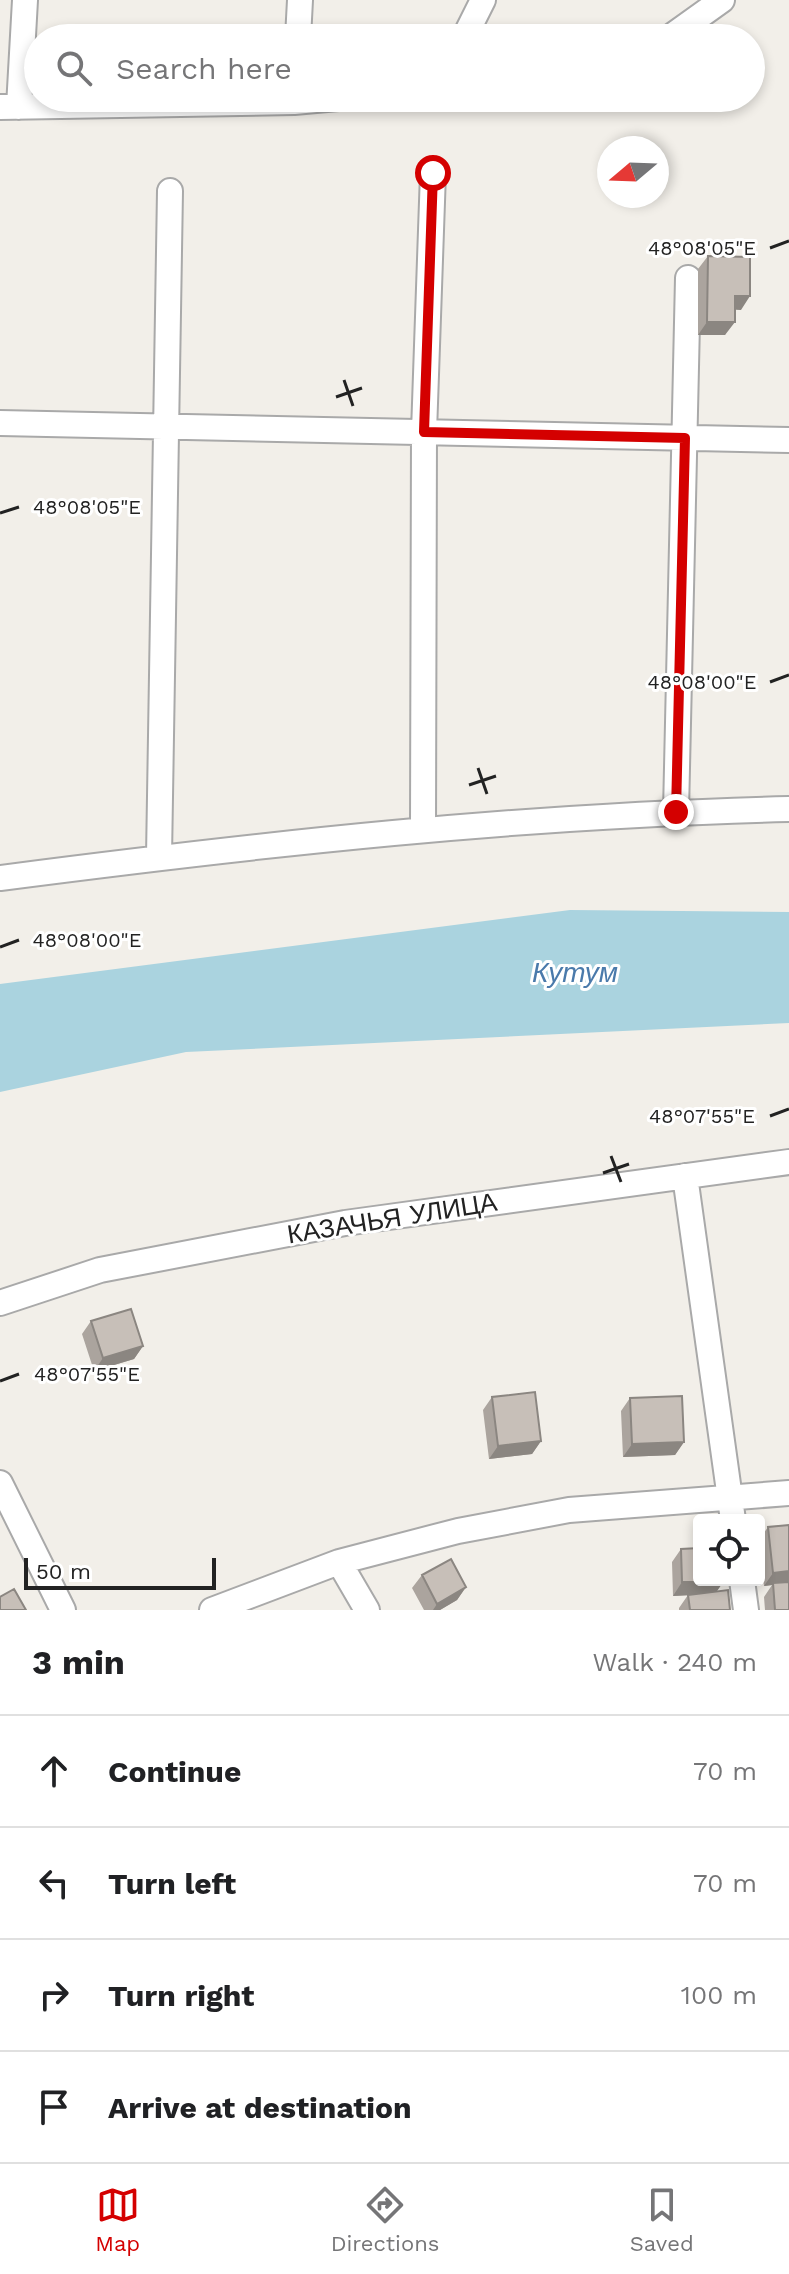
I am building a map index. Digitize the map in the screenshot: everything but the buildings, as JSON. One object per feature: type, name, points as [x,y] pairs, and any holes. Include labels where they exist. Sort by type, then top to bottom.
[{"type":"street","points":[[9,107],[25,0]]},
{"type":"street","points":[[299,24],[300,0]]},
{"type":"street","points":[[471,24],[483,0]]},
{"type":"street","points":[[689,24],[722,0]]},
{"type":"street","points":[[423,828],[424,432],[433,173]]},
{"type":"street","points":[[159,857],[170,191]]},
{"type":"street","points":[[676,812],[688,278]]},
{"type":"street","points":[[0,423],[789,440]]},
{"type":"street","points":[[0,878],[423,828],[676,812],[789,809]]},
{"type":"street","name":"КАЗАЧЬЯ УЛИЦА","points":[[0,1303],[100,1270],[345,1223],[789,1162]]},
{"type":"street","points":[[685,1176],[731,1508]]},
{"type":"street","points":[[0,1483],[63,1610]]},
{"type":"street","points":[[212,1610],[339,1562],[458,1531],[569,1510],[731,1508],[789,1493]]},
{"type":"street","points":[[339,1562],[367,1610]]},
{"type":"street","points":[[743,1586],[746,1610]]},
{"type":"water","name":"Кутум","points":[[570,910],[789,912],[789,1023],[186,1052],[0,1092],[0,984]]},
{"type":"route","points":[[433,173],[424,432],[685,438],[676,812]]}]
